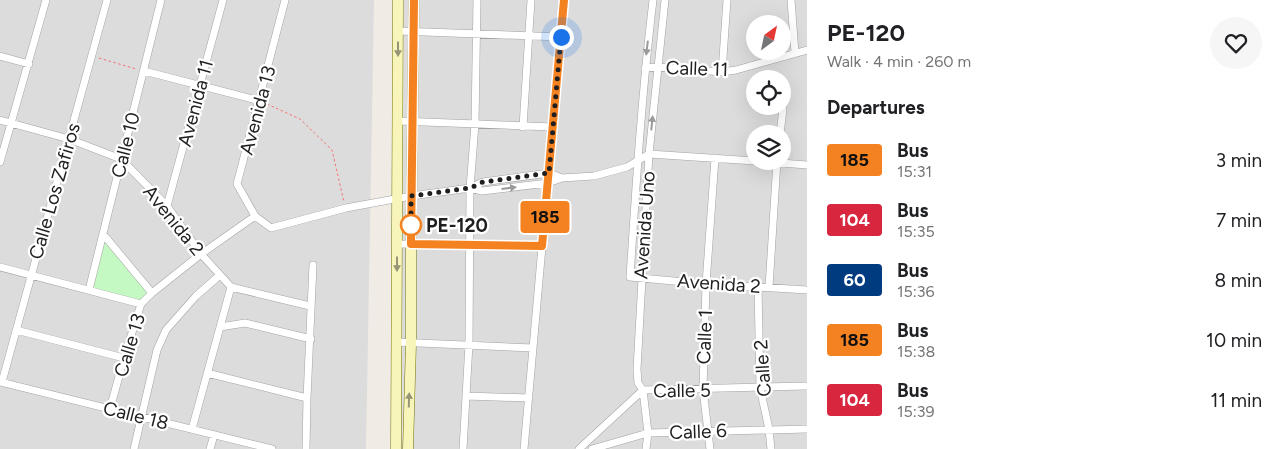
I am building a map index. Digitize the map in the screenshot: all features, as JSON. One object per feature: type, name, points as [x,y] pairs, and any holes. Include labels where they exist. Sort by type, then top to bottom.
[{"type":"street","points":[[0,162],[46,0]]},
{"type":"street","name":"Calle Los Zafiros","points":[[1,382],[107,0]]},
{"type":"street","name":"Calle 10","points":[[89,290],[161,0]]},
{"type":"street","name":"Avenida 11","points":[[167,206],[223,0]]},
{"type":"street","name":"Avenida 13","points":[[255,216],[237,184],[285,0]]},
{"type":"street","points":[[396,449],[398,0]]},
{"type":"street","points":[[408,449],[412,343],[411,196],[414,0]]},
{"type":"street","points":[[463,449],[469,344],[470,188],[475,124],[477,0]]},
{"type":"street","points":[[523,126],[531,0]]},
{"type":"street","points":[[524,449],[564,0]]},
{"type":"street","name":"Avenida Uno","points":[[630,277],[637,161],[653,0]]},
{"type":"street","name":"Avenida Uno","points":[[646,449],[648,433],[643,390],[638,383],[637,369],[649,154],[665,0]]},
{"type":"street","points":[[722,72],[727,0]]},
{"type":"street","points":[[791,0],[795,53]]},
{"type":"street","points":[[398,31],[561,37]]},
{"type":"street","name":"Calle 11","points":[[645,68],[657,67],[722,72],[736,70],[807,50]]},
{"type":"street","points":[[0,56],[29,64]]},
{"type":"street","points":[[144,71],[260,100]]},
{"type":"street","name":"Avenida 2","points":[[0,120],[69,139],[121,160],[167,206],[201,254],[231,288]]},
{"type":"street","points":[[398,121],[553,127]]},
{"type":"street","points":[[470,188],[482,191],[548,183],[562,178],[594,176],[627,167],[649,154],[746,160]]},
{"type":"street","points":[[706,284],[716,158]]},
{"type":"street","points":[[791,163],[807,165]]},
{"type":"street","points":[[769,287],[776,170]]},
{"type":"street","points":[[255,216],[271,228],[346,208],[398,198],[470,188],[483,182],[549,173],[562,178]]},
{"type":"street","name":"Calle 13","points":[[110,409],[141,304],[201,254],[255,216]]},
{"type":"street","points":[[103,234],[152,293]]},
{"type":"street","points":[[397,244],[542,246]]},
{"type":"street","points":[[306,449],[311,339],[310,306],[314,265]]},
{"type":"street","points":[[0,267],[141,304]]},
{"type":"street","points":[[134,449],[157,350],[166,330],[196,296],[220,276]]},
{"type":"street","name":"Avenida 2","points":[[630,277],[807,290]]},
{"type":"street","name":"Calle 1","points":[[706,284],[703,389],[710,449]]},
{"type":"street","name":"Calle 2","points":[[758,287],[760,388],[769,429],[771,449]]},
{"type":"street","points":[[192,429],[231,288],[310,306]]},
{"type":"street","points":[[220,327],[245,323],[311,339]]},
{"type":"street","points":[[16,330],[124,358]]},
{"type":"street","points":[[396,342],[533,348]]},
{"type":"street","points":[[207,373],[307,398]]},
{"type":"street","name":"Calle 18","points":[[1,382],[272,449]]},
{"type":"street","name":"Calle 5","points":[[579,449],[643,390],[807,386]]},
{"type":"street","points":[[466,396],[529,398]]},
{"type":"street","name":"Calle 6","points":[[592,449],[648,433],[807,429]]},
{"type":"street","points":[[210,449],[214,435]]},
{"type":"path","points":[[91,56],[144,71]]},
{"type":"path","points":[[260,100],[300,119],[332,150],[346,208]]},
{"type":"shaded area","points":[[0,0],[374,0],[366,449],[0,449]]},
{"type":"shaded area","points":[[404,0],[807,0],[807,449],[401,449]]},
{"type":"green space","points":[[103,234],[152,293],[141,304],[89,290]]},
{"type":"bus line","name":"185","points":[[414,0],[411,244],[542,246],[564,0]]},
{"type":"place","name":"PE-120","points":[[411,225]]},
{"type":"route","points":[[411,225],[411,228],[411,196],[470,188],[483,182],[549,173],[561,37]]}]
